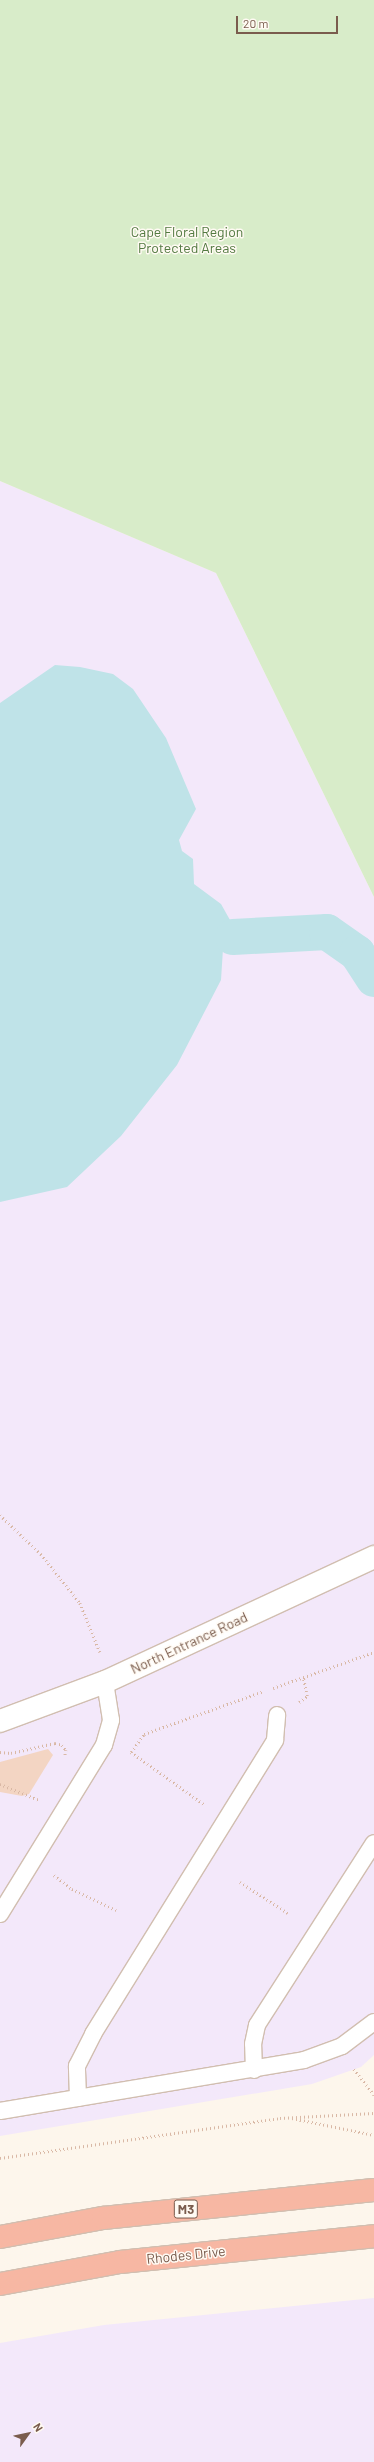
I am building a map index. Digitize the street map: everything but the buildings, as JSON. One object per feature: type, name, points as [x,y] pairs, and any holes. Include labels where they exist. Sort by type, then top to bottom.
[{"type":"highway","name":"M3","points":[[0,2237],[103,2218],[374,2190]]},
{"type":"highway","name":"Rhodes Drive","points":[[0,2284],[120,2262],[374,2236]]},
{"type":"street","name":"North Entrance Road","points":[[0,1722],[104,1682],[374,1557]]},
{"type":"lane","points":[[0,1914],[104,1745],[111,1720],[104,1682]]},
{"type":"lane","points":[[78,2098],[77,2066],[93,2034],[275,1740],[277,1715]]},
{"type":"lane","points":[[254,2070],[253,2044],[256,2025],[374,1843]]},
{"type":"lane","points":[[0,2111],[254,2070],[304,2060],[342,2046],[374,2022]]},
{"type":"path","points":[[0,1515],[40,1554],[80,1603],[99,1645],[104,1682]]},
{"type":"path","points":[[190,1794],[131,1752],[144,1734],[374,1652]]},
{"type":"path","points":[[0,1752],[11,1753],[55,1743],[62,1745],[66,1750],[64,1758]]},
{"type":"path","points":[[0,1784],[39,1800]]},
{"type":"path","points":[[35,1806],[42,1795]]},
{"type":"path","points":[[240,1882],[288,1913]]},
{"type":"path","points":[[72,1889],[116,1910]]},
{"type":"path","points":[[342,2046],[349,2062],[374,2095]]},
{"type":"path","points":[[0,2158],[290,2118],[374,2113]]},
{"type":"path","points":[[290,2118],[374,2136]]},
{"type":"shaded area","points":[[0,481],[216,573],[374,897],[374,2055],[361,2067],[312,2084],[0,2136]]},
{"type":"shaded area","points":[[374,2298],[374,2462],[0,2462],[0,2343],[104,2325]]},
{"type":"green space","name":"Cape Floral Region Protected Areas","points":[[0,0],[374,0],[374,897],[216,573],[0,481]]},
{"type":"water","points":[[55,665],[80,667],[113,674],[133,689],[166,738],[196,809],[179,840],[182,851],[193,859],[194,884],[221,904],[230,920],[233,937],[223,949],[221,980],[177,1065],[121,1136],[67,1187],[0,1202],[0,703]]},
{"type":"waterway","points":[[233,937],[327,932],[357,953],[374,979]]}]
